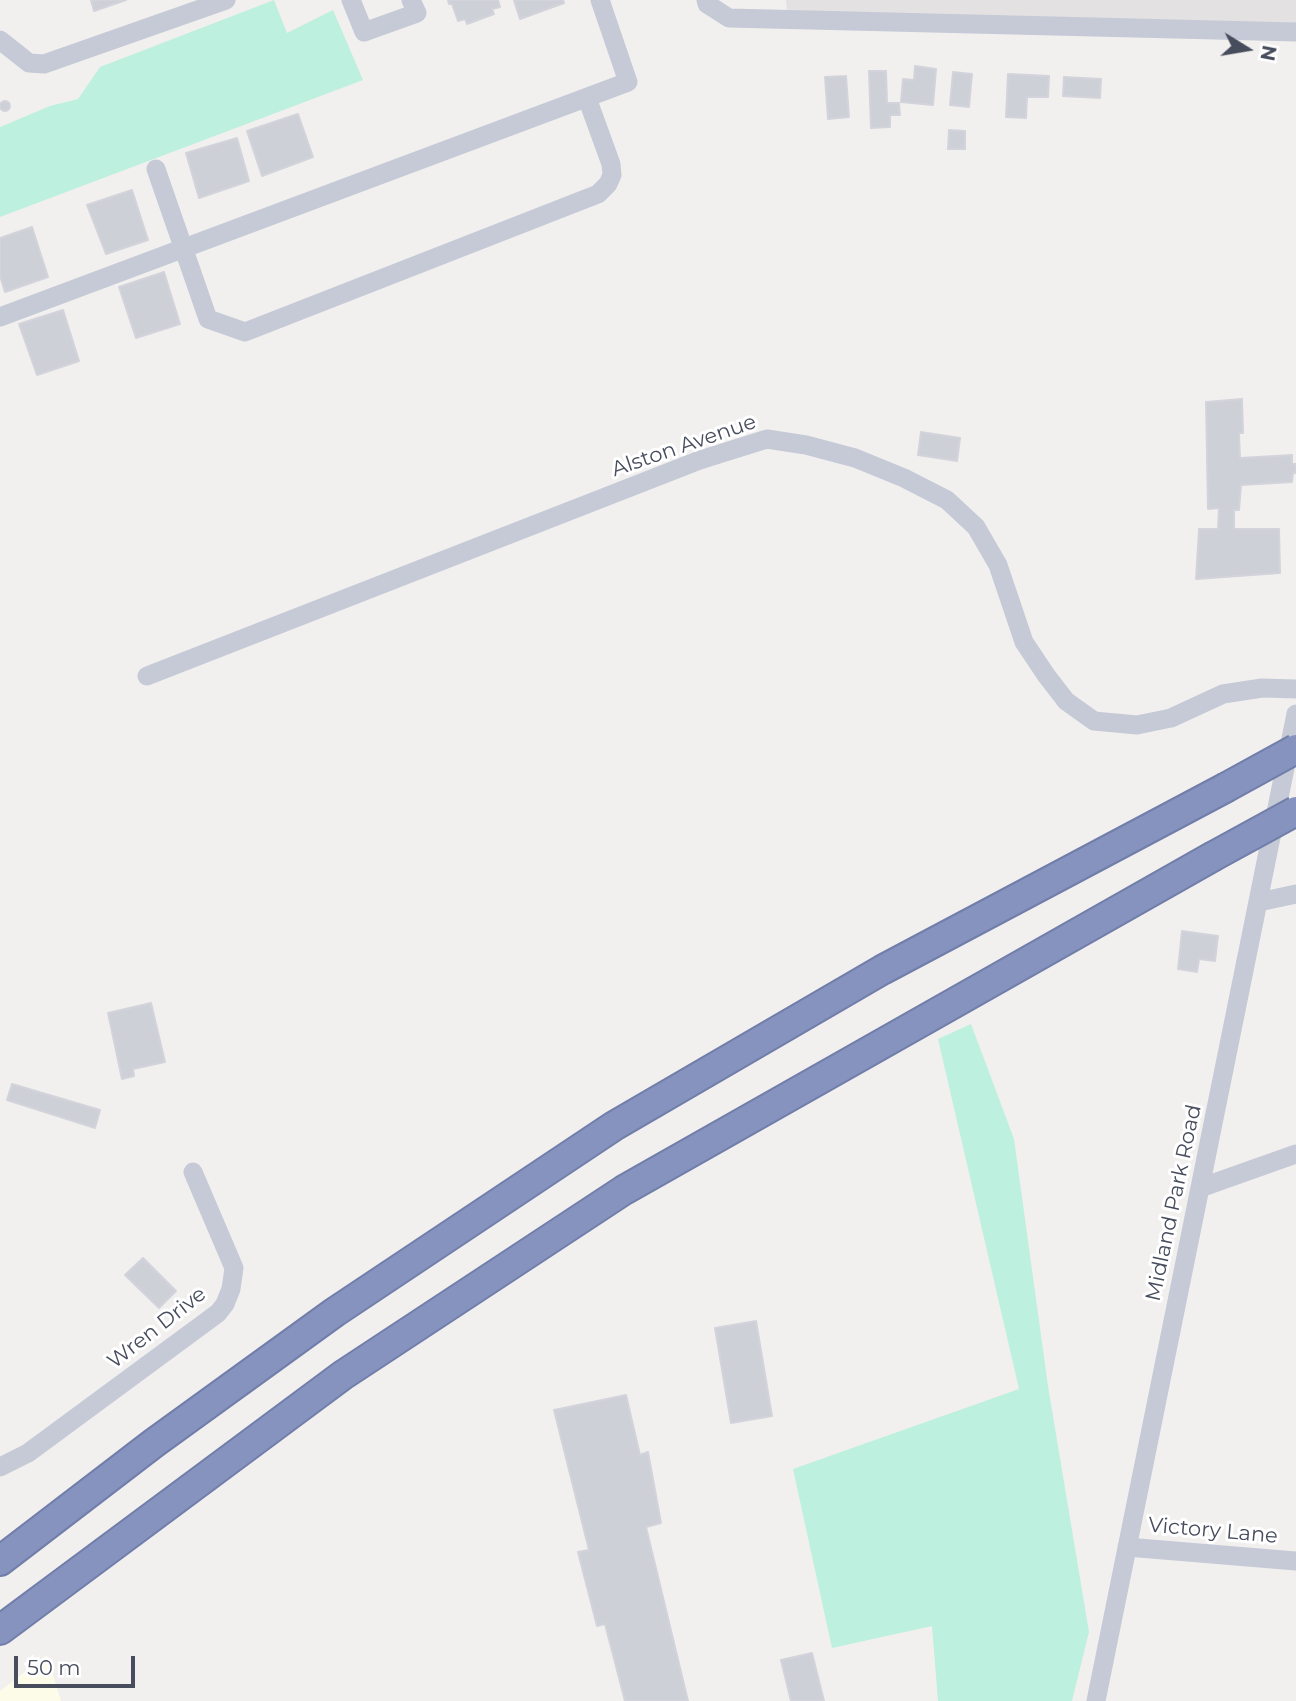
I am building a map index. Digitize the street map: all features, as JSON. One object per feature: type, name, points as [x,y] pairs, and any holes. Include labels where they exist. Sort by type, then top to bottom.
[{"type":"highway","points":[[0,1561],[154,1443],[335,1312],[614,1126],[881,970],[1296,749]]},
{"type":"highway","points":[[0,1630],[343,1375],[624,1190],[1296,811]]},
{"type":"street","points":[[0,40],[29,63],[44,64],[226,0]]},
{"type":"street","points":[[351,0],[364,32],[417,13],[411,0]]},
{"type":"street","points":[[0,317],[628,82],[600,0]]},
{"type":"street","points":[[706,0],[707,4],[729,18],[1296,32]]},
{"type":"street","points":[[156,169],[208,319],[244,332],[598,194],[608,184],[612,174],[611,164],[587,98]]},
{"type":"street","name":"Alston Avenue","points":[[147,676],[700,460],[767,439],[806,445],[855,458],[904,478],[947,500],[976,527],[998,565],[1024,642],[1046,676],[1066,701],[1094,721],[1137,725],[1171,718],[1223,694],[1262,688],[1296,689]]},
{"type":"street","name":"Midland Park Road","points":[[1096,1701],[1296,714]]},
{"type":"street","points":[[1259,902],[1296,894]]},
{"type":"street","points":[[1200,1188],[1296,1154]]},
{"type":"street","name":"Wren Drive","points":[[0,1467],[28,1453],[218,1313],[225,1304],[231,1289],[234,1268],[193,1172]]},
{"type":"street","name":"Victory Lane","points":[[1127,1547],[1296,1561]]},
{"type":"shaded area","points":[[786,0],[1296,0],[1296,32],[788,21]]},
{"type":"shaded area","points":[[47,1655],[61,1701],[0,1701],[0,1691]]},
{"type":"green space","points":[[274,0],[287,33],[333,10],[363,80],[0,217],[0,127],[50,106],[78,99],[100,67]]},
{"type":"green space","points":[[971,1024],[1014,1139],[1048,1386],[1089,1632],[1072,1701],[938,1701],[932,1626],[832,1648],[793,1469],[1019,1389],[938,1039]]},
{"type":"building","points":[[91,0],[126,0],[94,11]]},
{"type":"building","points":[[448,0],[498,0],[500,7],[492,9],[494,14],[467,24],[465,19],[458,21]]},
{"type":"building","points":[[514,0],[563,0],[564,3],[520,19]]},
{"type":"building","points":[[915,66],[936,69],[933,105],[901,102],[903,79],[914,80]]},
{"type":"building","points":[[869,71],[886,71],[887,103],[899,103],[900,115],[890,115],[890,127],[871,128]]},
{"type":"building","points":[[953,72],[972,74],[969,107],[950,105]]},
{"type":"building","points":[[1008,74],[1049,76],[1048,97],[1027,97],[1026,118],[1006,117]]},
{"type":"building","points":[[846,76],[849,117],[828,119],[825,77]]},
{"type":"building","points":[[1064,77],[1101,79],[1100,98],[1063,96]]},
{"type":"building","points":[[5,101],[10,106],[5,111],[0,106]]},
{"type":"building","points":[[298,114],[313,157],[262,176],[247,131]]},
{"type":"building","points":[[949,130],[965,131],[965,149],[948,149]]},
{"type":"building","points":[[237,138],[249,181],[199,198],[186,153]]},
{"type":"building","points":[[132,190],[148,240],[106,254],[87,205]]},
{"type":"building","points":[[32,227],[48,277],[5,292],[0,276],[0,238]]},
{"type":"building","points":[[164,272],[180,324],[136,338],[119,287]]},
{"type":"building","points":[[63,310],[79,361],[37,375],[19,324]]},
{"type":"building","points":[[1242,399],[1243,433],[1239,433],[1240,458],[1292,455],[1292,464],[1296,464],[1292,482],[1241,485],[1239,510],[1234,510],[1234,529],[1279,529],[1280,573],[1196,579],[1199,529],[1218,529],[1219,508],[1208,509],[1206,402]]},
{"type":"building","points":[[921,432],[960,438],[957,461],[918,455]]},
{"type":"building","points":[[1182,931],[1218,936],[1215,961],[1199,959],[1197,972],[1178,969]]},
{"type":"building","points":[[151,1003],[165,1062],[133,1069],[134,1076],[122,1079],[108,1013]]},
{"type":"building","points":[[12,1084],[100,1110],[95,1128],[7,1100]]},
{"type":"building","points":[[143,1258],[176,1291],[159,1308],[125,1275]]},
{"type":"building","points":[[756,1321],[772,1416],[731,1423],[715,1328]]},
{"type":"building","points":[[626,1395],[640,1455],[648,1452],[661,1523],[646,1527],[688,1701],[625,1701],[605,1624],[597,1626],[578,1552],[589,1550],[554,1410]]},
{"type":"building","points":[[812,1653],[824,1701],[791,1701],[781,1660]]}]
